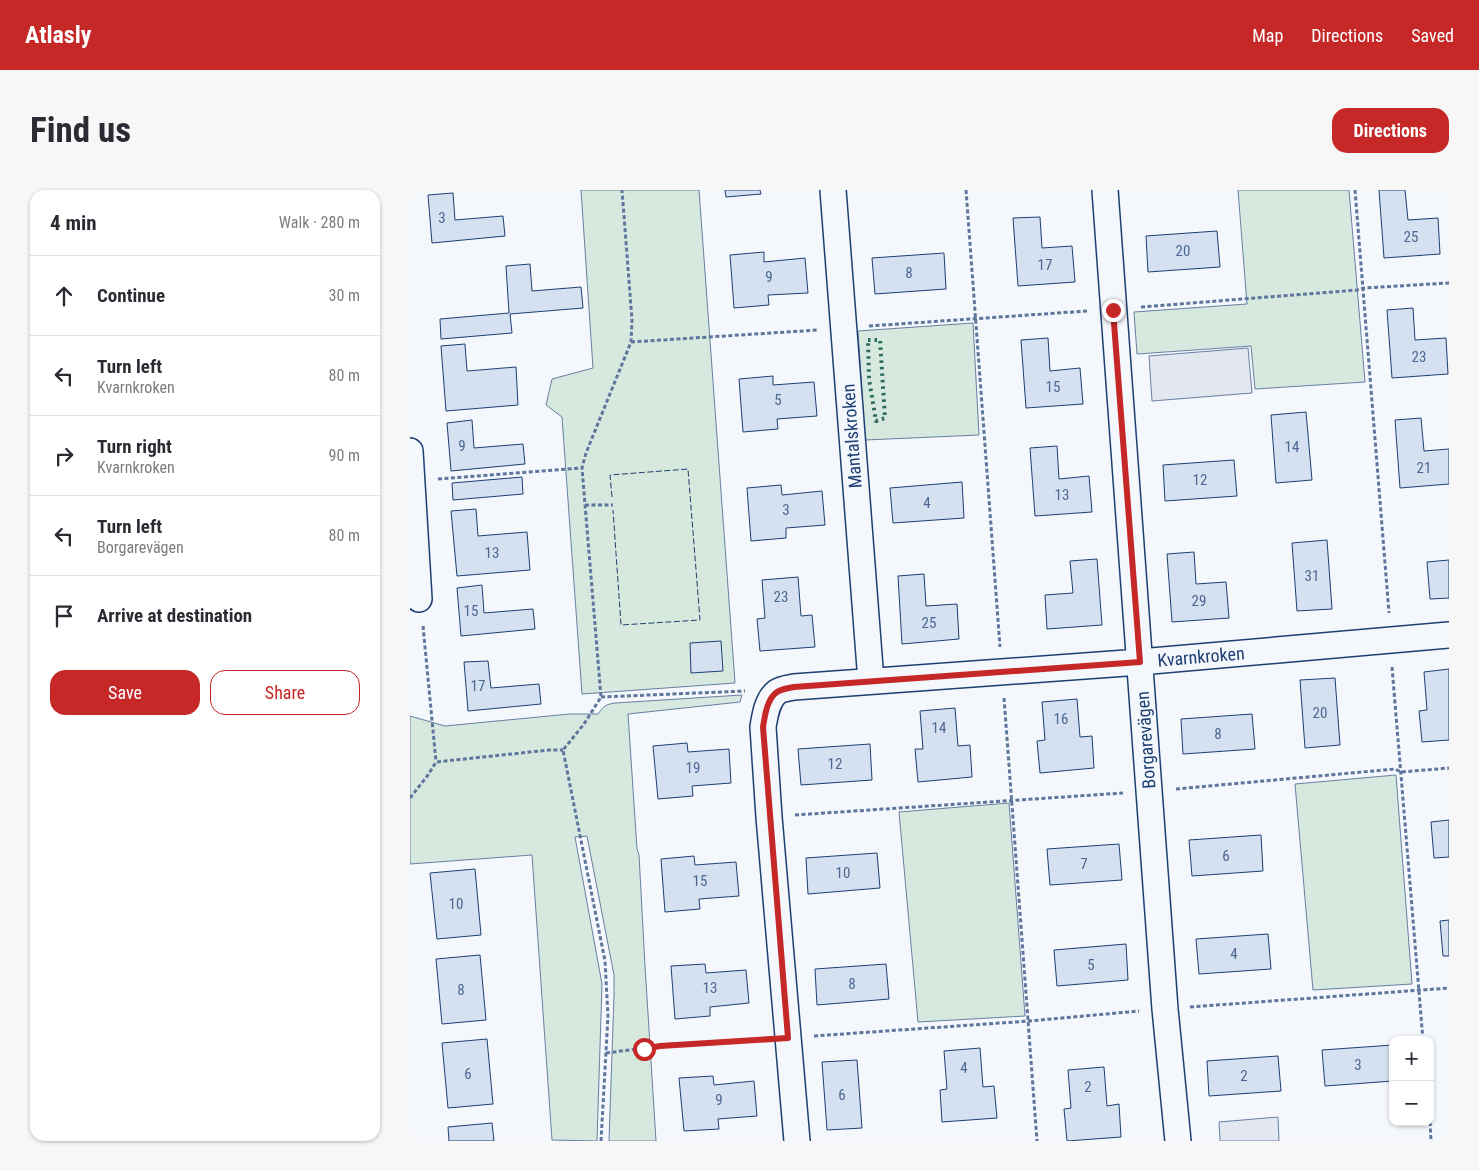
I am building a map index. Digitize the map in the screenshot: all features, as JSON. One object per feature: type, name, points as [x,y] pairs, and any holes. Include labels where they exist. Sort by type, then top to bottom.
[{"type":"street","name":"Mantalskroken","points":[[833,190],[871,681]]},
{"type":"street","name":"Borgarevägen","points":[[1105,190],[1165,1009],[1178,1141]]},
{"type":"street","points":[[410,451],[419,599]]},
{"type":"street","name":"Kvarnkroken","points":[[771,700],[778,691],[794,687],[1140,662],[1449,635]]},
{"type":"street","points":[[771,700],[765,713],[763,727],[797,1141]]},
{"type":"path","points":[[563,750],[584,724],[601,697],[582,468],[586,453],[631,342],[632,320],[622,190]]},
{"type":"path","points":[[631,342],[1113,310],[1364,288],[1449,283]]},
{"type":"path","points":[[412,481],[582,468]]},
{"type":"path","points":[[586,505],[613,505]]},
{"type":"path","points":[[410,798],[436,762],[425,660],[425,640],[419,599]]},
{"type":"path","points":[[601,697],[742,690],[771,700]]},
{"type":"path","points":[[436,762],[563,750]]},
{"type":"path","points":[[563,750],[605,961],[608,1016],[602,1141]]},
{"type":"path","points":[[769,817],[1149,791],[1394,769],[1401,772],[1449,768]]},
{"type":"path","points":[[606,1053],[660,1046],[1029,1021],[1449,988]]},
{"type":"path","points":[[1430,1126],[1431,1141]]},
{"type":"shaded area","points":[[581,190],[699,190],[735,683],[582,694],[562,417],[546,405],[552,379],[593,368]]},
{"type":"shaded area","points":[[1238,190],[1349,190],[1365,382],[1255,389],[1251,346],[1137,354],[1134,312],[1247,304]]},
{"type":"shaded area","points":[[973,323],[979,435],[865,440],[858,331]]},
{"type":"shaded area","points":[[1248,348],[1252,393],[1152,401],[1149,356]]},
{"type":"shaded area","points":[[742,695],[740,702],[628,714],[637,849],[639,855],[656,1141],[609,1141],[614,975],[587,836],[575,837],[602,984],[597,1141],[552,1140],[532,855],[410,864],[410,716],[445,726],[570,714],[598,714],[605,706],[615,703]]},
{"type":"shaded area","points":[[1396,775],[1412,984],[1313,990],[1295,784]]},
{"type":"shaded area","points":[[1009,803],[1025,1016],[918,1022],[899,812]]},
{"type":"shaded area","points":[[1278,1117],[1279,1141],[1220,1141],[1219,1122]]},
{"type":"building","points":[[725,190],[760,190],[761,194],[726,197]]},
{"type":"building","points":[[1379,190],[1405,190],[1408,220],[1438,218],[1440,254],[1384,258]]},
{"type":"building","points":[[453,193],[455,220],[503,216],[505,236],[432,243],[428,195]]},
{"type":"building","points":[[1040,217],[1042,248],[1072,246],[1075,282],[1018,286],[1013,218]]},
{"type":"building","points":[[1217,231],[1220,267],[1148,272],[1146,236]]},
{"type":"building","points":[[764,252],[764,262],[805,258],[808,293],[768,295],[769,305],[734,308],[730,255]]},
{"type":"building","points":[[944,253],[946,289],[875,294],[872,258]]},
{"type":"building","points":[[530,264],[532,291],[581,287],[583,308],[510,314],[512,333],[441,339],[440,319],[509,313],[506,266]]},
{"type":"building","points":[[1413,308],[1415,340],[1446,338],[1448,374],[1392,378],[1387,310]]},
{"type":"building","points":[[1048,338],[1050,371],[1080,368],[1083,404],[1026,408],[1021,340]]},
{"type":"building","points":[[465,344],[467,371],[516,367],[518,405],[446,411],[441,346]]},
{"type":"building","points":[[773,376],[773,385],[814,382],[817,416],[777,419],[778,429],[743,432],[739,379]]},
{"type":"building","points":[[1306,412],[1312,480],[1276,483],[1271,415]]},
{"type":"building","points":[[1421,418],[1424,451],[1449,449],[1449,484],[1400,488],[1395,420]]},
{"type":"building","points":[[472,420],[474,448],[523,444],[525,464],[451,471],[447,423]]},
{"type":"building","points":[[1057,446],[1059,479],[1089,476],[1092,512],[1035,516],[1030,448]]},
{"type":"building","points":[[1234,460],[1237,496],[1165,501],[1163,465]]},
{"type":"building","points":[[522,477],[523,494],[453,500],[452,483]]},
{"type":"building","points":[[962,482],[964,518],[893,523],[890,488]]},
{"type":"building","points":[[781,485],[782,495],[822,491],[825,525],[786,528],[786,538],[751,541],[747,488]]},
{"type":"building","points":[[476,509],[478,536],[527,532],[530,570],[457,576],[451,511]]},
{"type":"building","points":[[1327,540],[1332,609],[1297,611],[1292,543]]},
{"type":"building","points":[[1194,552],[1196,584],[1226,582],[1229,618],[1172,622],[1167,554]]},
{"type":"building","points":[[1097,559],[1102,625],[1047,629],[1045,595],[1073,593],[1070,561]]},
{"type":"building","points":[[1449,560],[1449,598],[1430,599],[1427,562]]},
{"type":"building","points":[[924,574],[926,606],[957,604],[959,639],[902,644],[898,576]]},
{"type":"building","points":[[798,577],[801,616],[812,615],[815,647],[760,651],[757,619],[765,618],[762,580]]},
{"type":"building","points":[[482,585],[484,613],[533,609],[535,629],[461,636],[457,588]]},
{"type":"building","points":[[721,641],[723,671],[691,673],[690,643]]},
{"type":"building","points":[[488,661],[491,688],[539,684],[541,704],[468,711],[464,662]]},
{"type":"building","points":[[1449,669],[1449,740],[1422,742],[1419,711],[1427,710],[1424,672]]},
{"type":"building","points":[[1335,678],[1340,745],[1305,748],[1300,680]]},
{"type":"building","points":[[1077,699],[1080,737],[1092,736],[1094,768],[1040,773],[1037,741],[1045,740],[1042,702]]},
{"type":"building","points":[[955,708],[958,746],[970,745],[972,777],[918,782],[915,749],[923,749],[920,711]]},
{"type":"building","points":[[1252,714],[1255,749],[1183,754],[1181,719]]},
{"type":"building","points":[[687,743],[688,752],[729,749],[731,783],[692,786],[693,796],[658,799],[653,746]]},
{"type":"building","points":[[870,744],[872,780],[801,785],[798,749]]},
{"type":"building","points":[[1449,820],[1449,857],[1434,858],[1431,822]]},
{"type":"building","points":[[1261,835],[1263,871],[1192,876],[1189,840]]},
{"type":"building","points":[[1119,844],[1122,880],[1050,885],[1047,849]]},
{"type":"building","points":[[877,853],[880,888],[808,894],[806,858]]},
{"type":"building","points":[[694,856],[695,865],[736,862],[739,896],[699,899],[700,909],[665,912],[661,859]]},
{"type":"building","points":[[475,869],[481,935],[437,939],[430,873]]},
{"type":"building","points":[[1449,920],[1449,956],[1443,956],[1440,921]]},
{"type":"building","points":[[1268,934],[1271,969],[1199,974],[1196,939]]},
{"type":"building","points":[[1126,944],[1128,980],[1057,986],[1054,950]]},
{"type":"building","points":[[480,955],[486,1020],[442,1024],[436,959]]},
{"type":"building","points":[[705,964],[706,973],[746,970],[749,1003],[710,1007],[710,1016],[675,1019],[671,966]]},
{"type":"building","points":[[886,964],[889,999],[817,1005],[815,969]]},
{"type":"building","points":[[487,1039],[493,1104],[448,1108],[442,1043]]},
{"type":"building","points":[[1389,1045],[1389,1081],[1325,1086],[1322,1050]]},
{"type":"building","points":[[980,1048],[983,1087],[994,1086],[997,1118],[942,1122],[940,1090],[947,1089],[944,1051]]},
{"type":"building","points":[[1278,1056],[1281,1091],[1209,1096],[1207,1061]]},
{"type":"building","points":[[857,1060],[862,1128],[827,1130],[822,1062]]},
{"type":"building","points":[[1104,1067],[1107,1106],[1119,1104],[1121,1137],[1067,1141],[1064,1109],[1071,1108],[1068,1070]]},
{"type":"building","points":[[713,1076],[714,1085],[754,1081],[757,1116],[718,1119],[719,1129],[684,1131],[679,1078]]},
{"type":"building","points":[[492,1123],[494,1141],[449,1141],[448,1127]]},
{"type":"hedge","points":[[868,340],[880,340],[885,418],[876,421],[869,379],[868,340]]},
{"type":"fence","points":[[612,497],[610,475],[688,469],[700,620],[621,625],[613,510]]},
{"type":"route","points":[[644,1049],[660,1046],[788,1038],[763,727],[765,713],[778,691],[794,687],[1140,662],[1113,310]]}]
